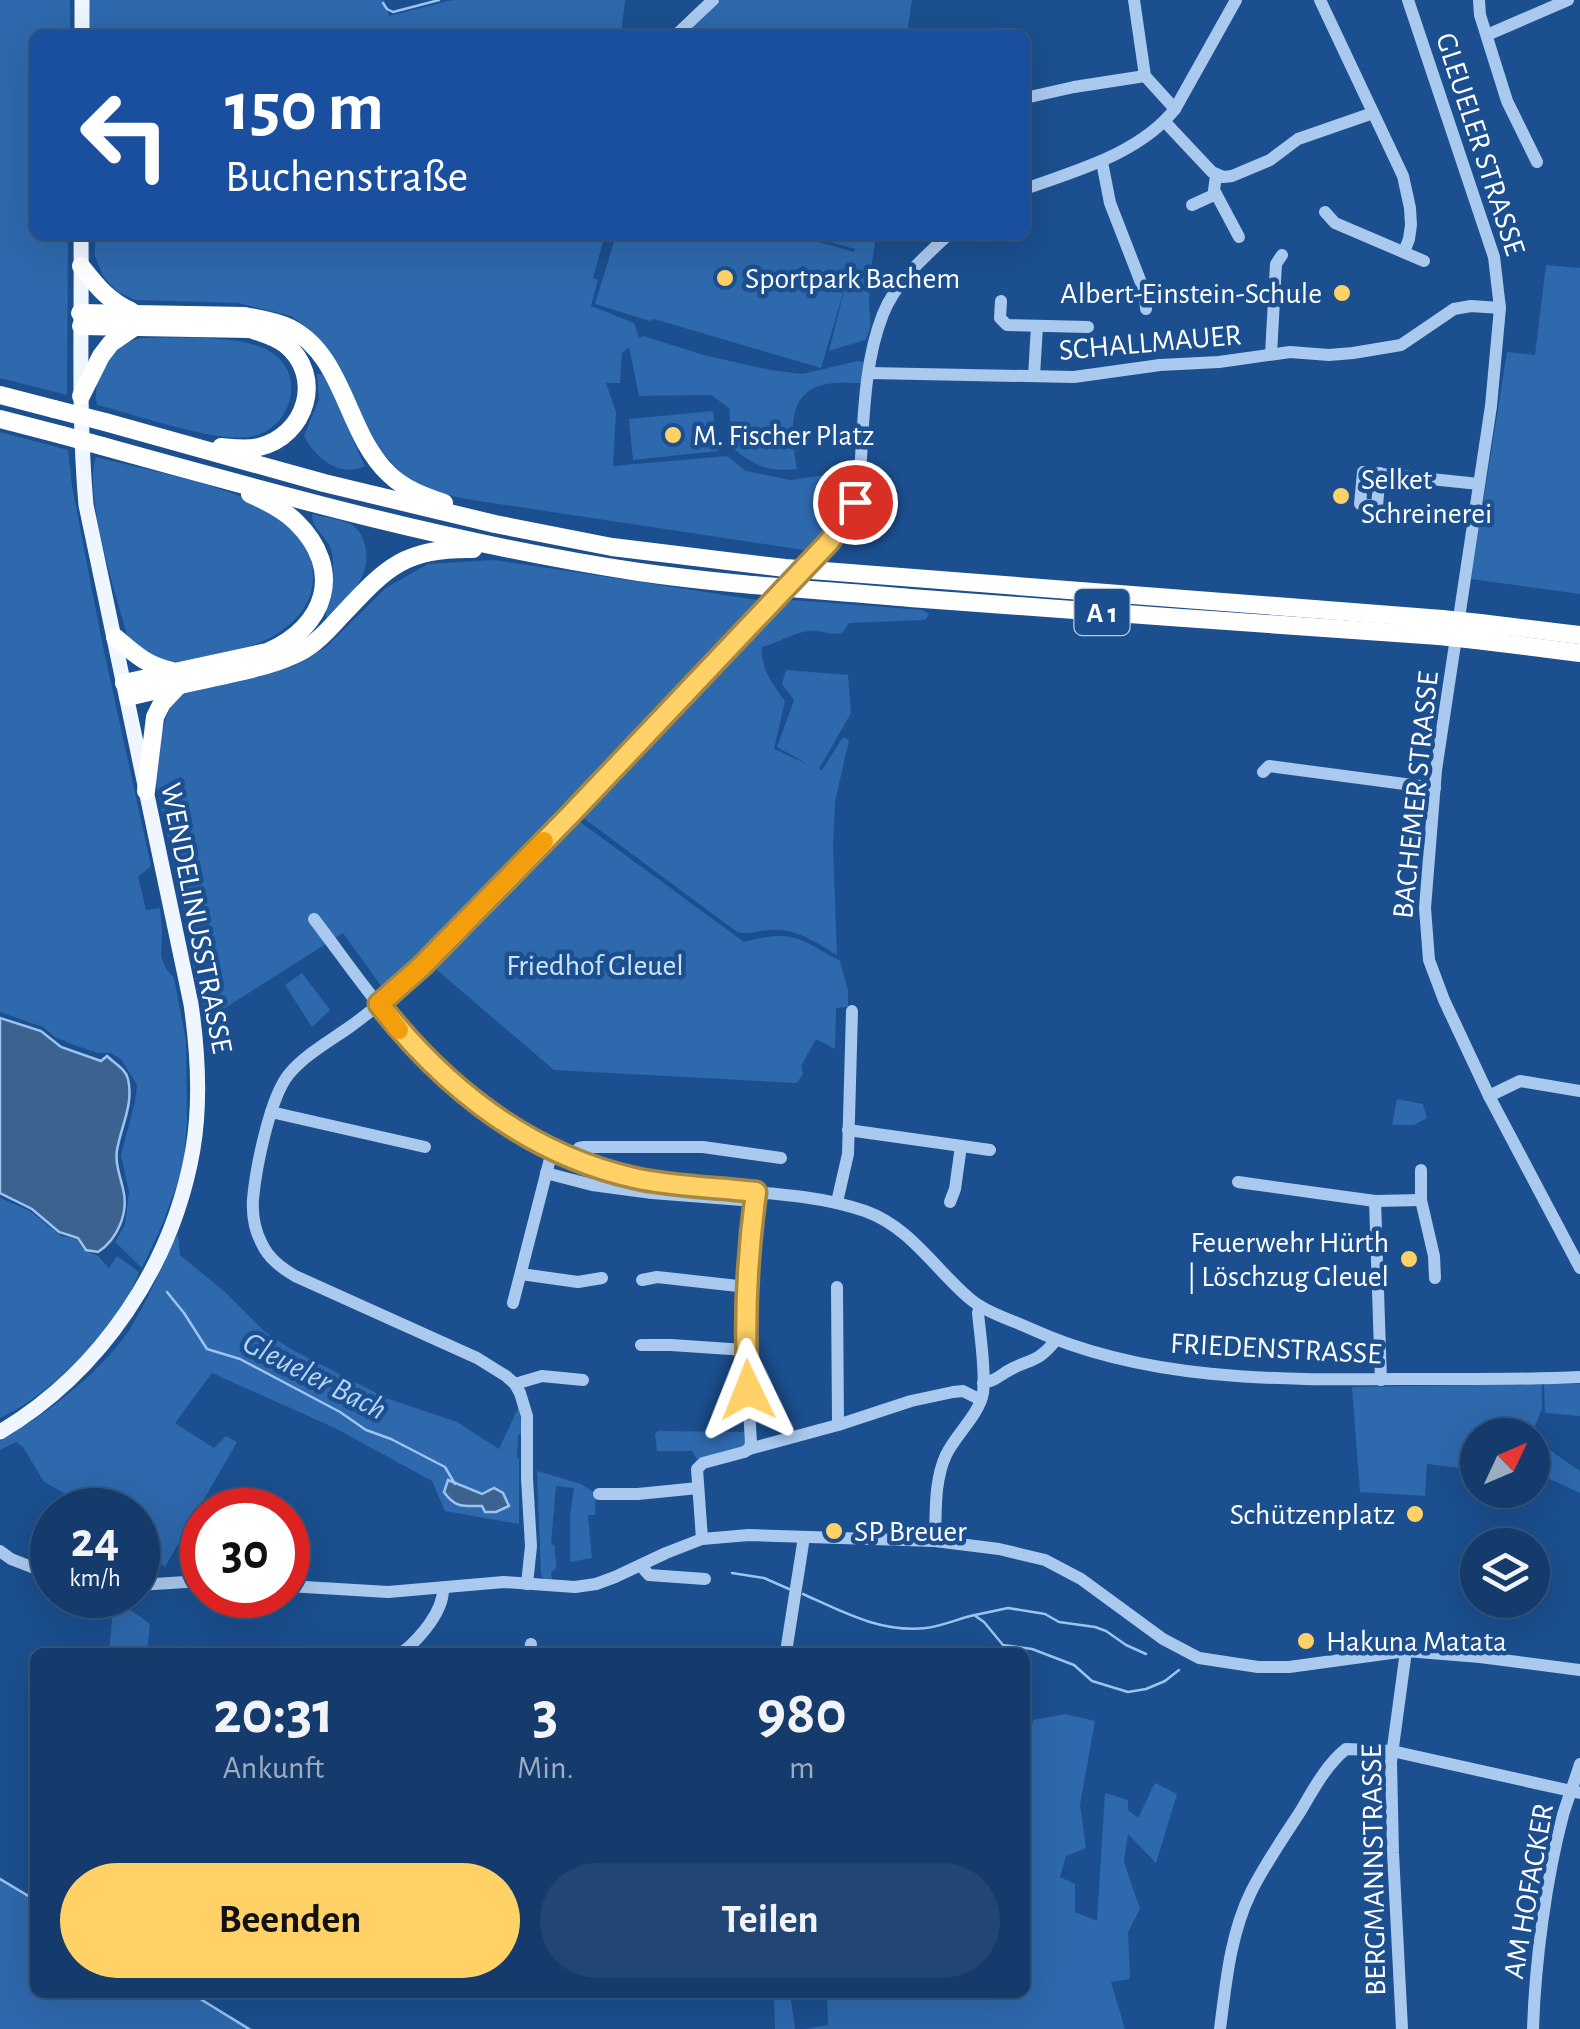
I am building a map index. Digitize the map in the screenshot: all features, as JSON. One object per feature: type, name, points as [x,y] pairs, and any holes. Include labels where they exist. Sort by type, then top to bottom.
[{"type":"highway","points":[[82,266],[100,292],[137,321]]},
{"type":"highway","points":[[82,396],[101,356],[137,321],[245,316],[272,321],[291,328],[311,343],[330,370],[362,440],[391,477],[410,490],[495,524]]},
{"type":"highway","points":[[80,320],[250,329],[269,334],[297,357],[305,374],[304,411],[296,426],[281,438],[261,446],[240,448],[185,445]]},
{"type":"highway","name":"A 1","points":[[0,395],[324,483],[612,548],[785,568],[1478,632],[1580,635]]},
{"type":"highway","name":"A 1","points":[[0,419],[504,549],[642,572],[766,586],[1440,628]]},
{"type":"highway","points":[[146,791],[156,717],[178,679],[285,644],[315,616],[322,600],[321,563],[312,542],[296,522],[274,505],[218,478]]},
{"type":"highway","points":[[126,690],[278,663],[306,649],[393,566],[419,553],[450,548],[504,549]]},
{"type":"highway","name":"A 1","points":[[1478,632],[1580,653]]},
{"type":"highway","points":[[116,638],[144,661],[178,679]]},
{"type":"main road","points":[[82,0],[82,30]]},
{"type":"main road","name":"WENDELINUSSTRASSE","points":[[0,1432],[70,1380],[117,1327],[138,1294],[172,1220],[193,1150],[198,1107],[196,1038],[182,957],[86,505],[80,320],[82,240]]},
{"type":"street","points":[[681,30],[714,0]]},
{"type":"street","points":[[1134,0],[1145,76],[1176,109]]},
{"type":"street","points":[[1030,187],[1102,162],[1165,122],[1236,0]]},
{"type":"street","points":[[1320,0],[1402,176],[1412,225],[1404,252]]},
{"type":"street","name":"GLEUELER STRASSE","points":[[1408,0],[1495,260],[1500,308],[1491,406],[1455,650]]},
{"type":"street","points":[[1479,0],[1480,15],[1507,101],[1538,162]]},
{"type":"street","points":[[1487,35],[1568,0]]},
{"type":"street","points":[[1030,97],[1145,76]]},
{"type":"street","points":[[1165,122],[1216,176],[1232,176],[1270,160],[1298,139],[1373,113]]},
{"type":"street","points":[[1102,162],[1110,203],[1145,293],[1146,309]]},
{"type":"street","points":[[1216,176],[1214,190],[1239,237]]},
{"type":"street","points":[[1192,205],[1216,194]]},
{"type":"street","points":[[1324,212],[1334,223],[1424,260]]},
{"type":"street","points":[[527,1584],[531,1546],[527,1416],[515,1384],[478,1358],[294,1276],[281,1268],[261,1244],[253,1201],[277,1092],[314,1051],[379,1004],[422,966],[829,542],[855,502],[869,373],[884,311],[900,286],[943,240]]},
{"type":"street","name":"SCHALLMAUER","points":[[1271,354],[1276,264],[1282,254]]},
{"type":"street","name":"SCHALLMAUER","points":[[1001,301],[1000,318],[1008,325],[1088,327]]},
{"type":"street","name":"SCHALLMAUER","points":[[869,373],[1074,378],[1271,354],[1341,354],[1400,344],[1454,309],[1500,308]]},
{"type":"street","name":"SCHALLMAUER","points":[[1034,376],[1036,326]]},
{"type":"street","points":[[1380,473],[1479,484]]},
{"type":"street","name":"BACHEMER STRASSE","points":[[1455,650],[1435,788],[1425,908],[1429,960],[1489,1096],[1580,1268]]},
{"type":"street","points":[[1263,772],[1269,766],[1435,788]]},
{"type":"street","points":[[314,919],[425,1057],[470,1099],[508,1127],[552,1151],[634,1178],[755,1197]]},
{"type":"street","points":[[837,1202],[847,1163],[852,1011]]},
{"type":"street","points":[[1489,1096],[1520,1081],[1580,1091]]},
{"type":"street","points":[[271,1112],[425,1147]]},
{"type":"street","points":[[848,1130],[990,1150]]},
{"type":"street","points":[[570,1158],[584,1147],[680,1146],[781,1158]]},
{"type":"street","points":[[950,1202],[961,1146]]},
{"type":"street","points":[[513,1303],[552,1151]]},
{"type":"street","points":[[1421,1170],[1421,1200],[1435,1278]]},
{"type":"street","points":[[546,1173],[592,1185],[652,1193],[755,1197]]},
{"type":"street","points":[[1238,1182],[1375,1200],[1421,1200]]},
{"type":"street","points":[[749,1449],[745,1350],[755,1197]]},
{"type":"street","name":"FRIEDENSTRASSE","points":[[755,1197],[837,1202],[871,1214],[912,1240],[980,1306],[1056,1340],[1109,1358],[1161,1368],[1274,1378],[1580,1377]]},
{"type":"street","points":[[1375,1200],[1380,1380]]},
{"type":"street","points":[[521,1274],[578,1282],[602,1278]]},
{"type":"street","points":[[642,1280],[747,1286]]},
{"type":"street","points":[[837,1287],[838,1425]]},
{"type":"street","points":[[935,1541],[941,1469],[980,1400],[980,1306]]},
{"type":"street","points":[[983,1384],[1039,1358],[1056,1340]]},
{"type":"street","points":[[641,1345],[745,1350]]},
{"type":"street","points":[[515,1384],[542,1376],[584,1380]]},
{"type":"street","points":[[702,1539],[697,1469],[700,1465],[911,1400],[953,1392],[969,1393],[980,1400]]},
{"type":"street","points":[[599,1494],[698,1488]]},
{"type":"street","points":[[310,1588],[358,1592],[493,1583],[575,1587],[596,1584],[702,1539],[749,1535],[935,1541],[1045,1560],[1081,1580],[1162,1639],[1199,1658],[1258,1667],[1290,1667],[1406,1651],[1580,1670]]},
{"type":"street","points":[[787,1648],[804,1537]]},
{"type":"street","points":[[0,1551],[30,1566]]},
{"type":"street","points":[[642,1566],[649,1575],[705,1580]]},
{"type":"street","points":[[407,1648],[438,1608],[442,1588]]},
{"type":"street","name":"BERGMANNSTRASSE","points":[[1402,2029],[1392,1751],[1406,1651]]},
{"type":"street","points":[[1220,2029],[1227,1969],[1249,1895],[1336,1757],[1346,1749],[1392,1751],[1576,1792]]},
{"type":"street","name":"AM HOFACKER","points":[[1532,2029],[1547,1898],[1563,1815],[1576,1792],[1580,1764]]},
{"type":"green space","points":[[0,0],[70,0],[70,30],[30,30],[30,240],[68,240],[67,395],[0,378]]},
{"type":"green space","points":[[89,0],[384,0],[389,16],[452,0],[625,0],[622,30],[90,30]]},
{"type":"green space","points":[[720,0],[912,0],[908,30],[691,30]]},
{"type":"green space","points":[[95,240],[604,240],[593,278],[598,280],[591,306],[634,323],[639,338],[802,374],[865,362],[862,383],[825,384],[805,394],[793,424],[797,469],[778,470],[755,463],[733,448],[729,408],[711,395],[639,396],[629,347],[622,353],[620,383],[606,383],[616,412],[613,466],[727,456],[746,471],[791,480],[852,471],[845,509],[826,534],[804,550],[440,493],[407,479],[380,450],[330,355],[308,328],[291,316],[238,303],[135,300],[118,292],[104,278],[95,256]]},
{"type":"green space","name":"Sportpark Bachem","points":[[614,240],[812,240],[854,252],[855,249],[824,240],[875,240],[868,335],[865,340],[829,351],[848,276],[821,368],[595,304]]},
{"type":"green space","points":[[1546,265],[1580,268],[1580,594],[1471,579],[1507,352],[1535,355]]},
{"type":"green space","points":[[142,338],[227,340],[271,352],[283,362],[289,375],[289,402],[283,415],[262,433],[232,437],[193,431],[97,405],[97,383],[106,362],[121,346]]},
{"type":"green space","points":[[317,374],[322,374],[340,408],[365,466],[338,468],[315,452],[304,436],[319,399]]},
{"type":"green space","name":"M. Fischer Platz","points":[[713,411],[718,451],[633,460],[629,419]]},
{"type":"green space","points":[[0,432],[68,450],[102,642],[151,866],[138,877],[146,910],[160,908],[161,957],[174,978],[186,1041],[184,1157],[162,1225],[142,1268],[115,1242],[125,1225],[129,1192],[121,1155],[137,1085],[121,1059],[110,1053],[74,1045],[43,1027],[0,1012]]},
{"type":"green space","points":[[96,457],[220,489],[285,521],[297,532],[311,559],[312,587],[303,609],[277,634],[245,648],[177,663],[146,653],[127,635],[109,571],[94,494]]},
{"type":"green space","points":[[312,514],[352,525],[365,545],[362,577],[327,621],[332,554]]},
{"type":"green space","points":[[495,560],[758,600],[761,604],[570,812],[561,806],[384,990],[343,933],[209,1018],[197,990],[155,779],[158,744],[170,707],[182,694],[294,666],[326,647],[386,588],[428,564]]},
{"type":"green space","points":[[792,600],[923,610],[929,614],[925,620],[849,623],[838,634],[803,632],[762,647],[765,669],[785,701],[774,749],[811,766],[777,747],[794,700],[782,684],[786,670],[848,675],[851,713],[819,769],[843,737],[849,740],[835,802],[837,955],[788,931],[737,932],[578,814],[767,616]]},
{"type":"green space","name":"Friedhof Gleuel","points":[[572,816],[744,942],[785,936],[840,961],[848,1007],[836,1008],[835,1049],[816,1039],[801,1066],[803,1074],[797,1083],[554,1070],[430,964]]},
{"type":"green space","points":[[302,973],[330,1010],[312,1027],[285,985]]},
{"type":"green space","points":[[1397,1099],[1423,1104],[1427,1118],[1414,1125],[1392,1125]]},
{"type":"green space","points":[[0,1198],[30,1211],[61,1236],[76,1239],[109,1268],[117,1256],[139,1272],[117,1314],[82,1356],[40,1393],[0,1418]]},
{"type":"green space","points":[[178,1233],[180,1255],[264,1331],[386,1398],[457,1422],[499,1449],[519,1406],[519,1524],[445,1511],[432,1481],[337,1429],[212,1373],[175,1423],[214,1448],[226,1436],[237,1442],[211,1488],[180,1488],[180,1541],[165,1567],[160,1562],[160,1488],[55,1488],[44,1482],[16,1442],[0,1450],[0,1441],[73,1390],[107,1358],[145,1302]]},
{"type":"green space","points":[[1542,1384],[1542,1409],[1538,1418],[1460,1418],[1460,1468],[1427,1464],[1425,1496],[1360,1492],[1352,1387]]},
{"type":"green space","points":[[1544,1384],[1580,1384],[1580,1416],[1545,1413]]},
{"type":"green space","points":[[658,1431],[745,1432],[746,1441],[743,1446],[697,1459],[692,1451],[657,1451]]},
{"type":"green space","points":[[1550,1450],[1580,1471],[1580,1493],[1550,1479]]},
{"type":"green space","points":[[537,1471],[581,1484],[596,1494],[595,1515],[588,1515],[592,1558],[570,1562],[574,1488],[556,1486],[551,1543],[555,1546],[556,1569],[551,1572],[552,1579],[544,1579],[541,1574]]},
{"type":"green space","points":[[112,1618],[142,1618],[150,1624],[147,1648],[109,1648]]},
{"type":"green space","points":[[1065,1714],[1095,1721],[1080,1805],[1086,1848],[1066,1856],[1060,1877],[1075,1884],[1075,1912],[1097,1921],[1105,1793],[1128,1800],[1128,1810],[1138,1818],[1155,1783],[1177,1794],[1156,1863],[1128,1834],[1124,1862],[1140,1909],[1128,1932],[1130,1979],[1111,1982],[1125,2029],[805,2029],[828,2025],[827,1998],[1030,1998],[1033,1720]]},
{"type":"green space","points":[[0,1877],[30,1895],[30,1998],[200,1998],[253,2029],[0,2029]]},
{"type":"green space","points":[[774,1998],[791,1998],[795,2029],[775,2029]]},
{"type":"shaded area","points":[[0,1018],[41,1031],[61,1047],[101,1061],[107,1056],[127,1075],[129,1097],[117,1155],[123,1216],[111,1240],[98,1252],[86,1250],[78,1238],[59,1232],[32,1209],[0,1193]]},
{"type":"shaded area","points":[[448,1480],[482,1494],[494,1488],[503,1493],[509,1506],[485,1512],[482,1506],[456,1503],[444,1492]]},
{"type":"waterway","points":[[383,3],[393,12],[439,0]]},
{"type":"waterway","name":"Gleueler Bach","points":[[167,1292],[207,1349],[240,1359],[366,1430],[445,1467],[455,1484]]},
{"type":"waterway","name":"Gleueler Bach","points":[[732,1573],[764,1578],[789,1589]]},
{"type":"waterway","name":"Gleueler Bach","points":[[803,1594],[863,1620],[909,1629],[974,1615],[1003,1645],[1025,1648]]},
{"type":"waterway","points":[[975,1615],[1008,1608],[1045,1614],[1059,1622],[1106,1631],[1146,1654]]},
{"type":"waterway","name":"Gleueler Bach","points":[[1030,1649],[1074,1665],[1092,1681],[1128,1692],[1165,1681],[1179,1670]]},
{"type":"waterway","points":[[0,1879],[30,1897]]},
{"type":"waterway","points":[[199,1998],[249,2029]]},
{"type":"slow traffic","points":[[399,1030],[379,1004],[422,966],[544,841]]},
{"type":"place","name":"Sportpark Bachem","points":[[725,278]]},
{"type":"place","name":"Albert-Einstein-Schule","points":[[1342,293]]},
{"type":"place","name":"M. Fischer Platz","points":[[673,435]]},
{"type":"place","name":"Selket Schreinerei","points":[[1341,496]]},
{"type":"place","name":"Feuerwehr Hürth | Löschzug Gleuel","points":[[1409,1259]]},
{"type":"place","name":"Schützenplatz","points":[[1415,1514]]},
{"type":"place","name":"SP Breuer","points":[[834,1531]]},
{"type":"place","name":"Hakuna Matata","points":[[1306,1641]]},
{"type":"route","points":[[748,1390],[747,1286],[756,1192],[634,1178],[552,1151],[508,1127],[470,1099],[400,1031],[379,1004],[422,966],[738,638],[829,542],[855,502]]}]
